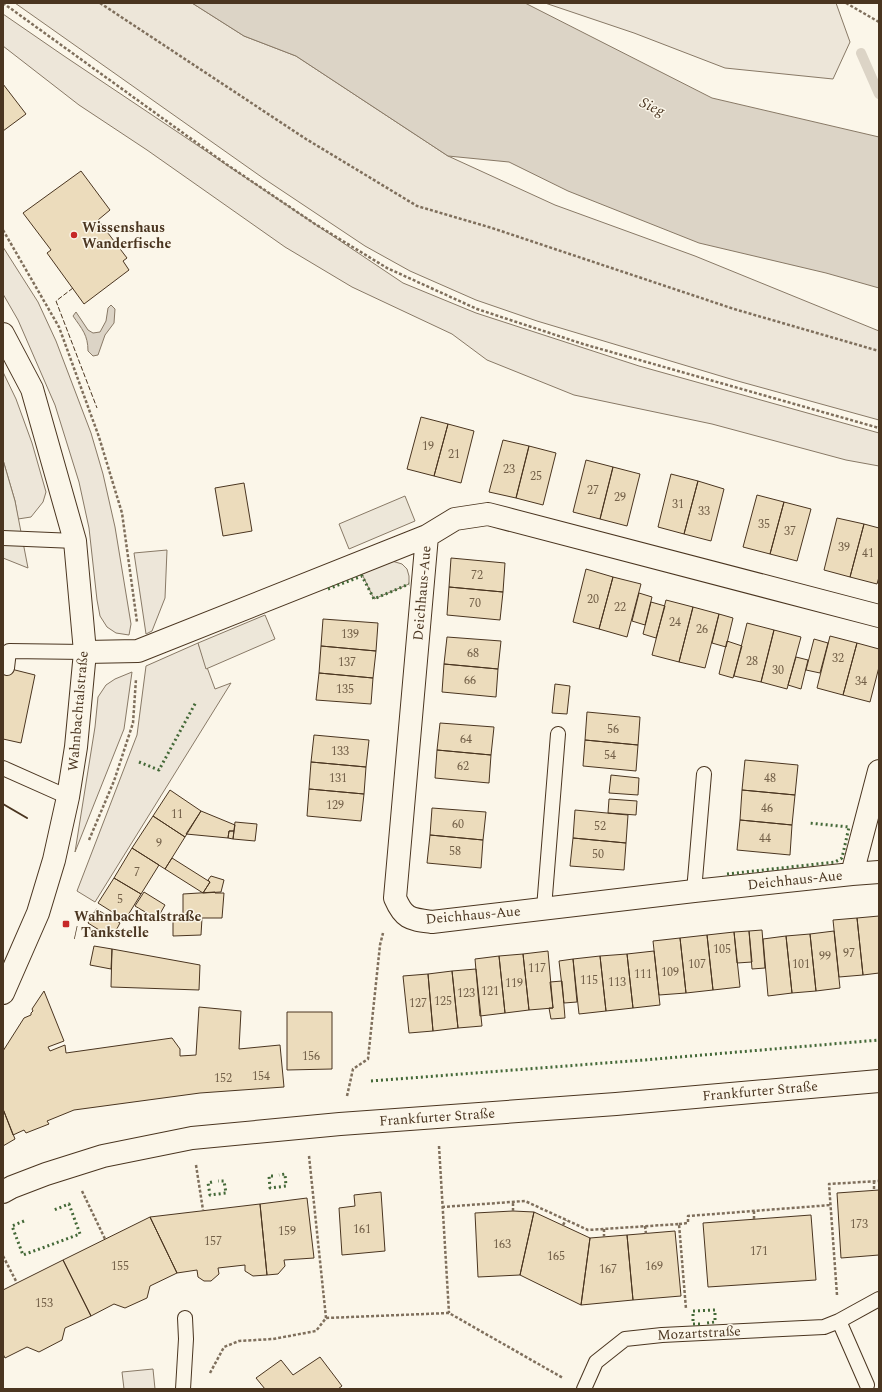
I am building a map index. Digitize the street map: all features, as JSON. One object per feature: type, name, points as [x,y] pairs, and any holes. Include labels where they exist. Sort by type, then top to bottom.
[{"type":"street","name":"Wahnbachtalstraße","points":[[3,334],[32,389],[75,541],[84,652],[76,747],[68,797],[54,860],[38,913],[3,993]]},
{"type":"street","name":"Deichhaus-Aue","points":[[84,652],[138,651],[427,536],[455,519],[488,514],[879,616]]},
{"type":"street","name":"Deichhaus-Aue","points":[[427,536],[395,898],[399,908],[406,916],[432,922],[694,891],[879,872]]},
{"type":"street","name":"Deichhaus-Aue","points":[[852,874],[879,771]]},
{"type":"street","name":"Frankfurter Straße","points":[[3,1192],[19,1184],[103,1156],[192,1138],[340,1124],[616,1104],[879,1081]]},
{"type":"lane","points":[[3,538],[75,541]]},
{"type":"lane","points":[[7,668],[9,651],[84,652]]},
{"type":"lane","points":[[544,908],[558,734]]},
{"type":"lane","points":[[3,768],[68,797]]},
{"type":"lane","points":[[694,891],[704,774]]},
{"type":"lane","name":"Mozartstraße","points":[[584,1389],[596,1362],[625,1339],[662,1335],[824,1327],[839,1321],[879,1299]]},
{"type":"lane","points":[[183,1389],[186,1339],[185,1318]]},
{"type":"lane","points":[[839,1321],[867,1385]]},
{"type":"path","points":[[3,3],[226,164],[315,224],[387,268],[477,309],[583,344],[879,428]]},
{"type":"path","points":[[100,3],[306,139],[417,206],[492,228],[734,309],[879,351]]},
{"type":"path","points":[[846,3],[879,22]]},
{"type":"path","points":[[340,1124],[353,1069],[368,1059],[380,945],[386,917],[395,898]]},
{"type":"path","points":[[438,1116],[439,1159],[450,1313]]},
{"type":"path","points":[[206,1379],[224,1347],[239,1341],[273,1339],[316,1331],[326,1318],[306,1128]]},
{"type":"path","points":[[192,1138],[203,1210]]},
{"type":"path","points":[[71,1166],[105,1239]]},
{"type":"path","points":[[874,1181],[874,1191]]},
{"type":"path","points":[[839,1321],[829,1184],[879,1181]]},
{"type":"path","points":[[442,1207],[525,1201],[588,1230],[604,1230],[688,1224],[688,1216],[831,1205]]},
{"type":"path","points":[[513,1202],[513,1211]]},
{"type":"path","points":[[754,1211],[754,1219]]},
{"type":"path","points":[[563,1225],[566,1220]]},
{"type":"path","points":[[679,1224],[688,1334]]},
{"type":"path","points":[[645,1226],[646,1234]]},
{"type":"path","points":[[604,1230],[604,1238]]},
{"type":"path","points":[[3,1256],[17,1283]]},
{"type":"path","points":[[326,1318],[450,1313],[569,1381]]},
{"type":"shaded area","points":[[15,3],[192,3],[244,36],[296,56],[448,156],[555,205],[695,256],[879,331],[879,420],[734,380],[537,321],[476,300],[410,271],[365,246],[263,178]]},
{"type":"shaded area","points":[[545,3],[836,3],[850,42],[833,79],[725,68],[634,33]]},
{"type":"shaded area","points":[[3,14],[403,283],[476,313],[639,366],[879,433],[879,466],[846,460],[712,424],[574,395],[487,360],[452,334],[352,287],[285,247],[147,150],[79,105],[3,46]]},
{"type":"shaded area","points":[[3,247],[38,302],[56,341],[91,433],[103,474],[115,527],[131,624],[129,635],[116,633],[107,627],[100,616],[89,528],[79,482],[55,405],[18,320],[3,294]]},
{"type":"shaded area","points":[[3,372],[16,399],[32,443],[46,492],[43,502],[31,517],[18,519],[15,501],[3,460]]},
{"type":"shaded area","points":[[3,460],[15,501],[28,568],[3,558]]},
{"type":"shaded area","points":[[405,496],[415,521],[349,549],[339,524]]},
{"type":"shaded area","points":[[167,550],[165,598],[152,631],[146,634],[134,553]]},
{"type":"shaded area","points":[[392,561],[402,564],[407,569],[409,584],[374,599],[362,574]]},
{"type":"shaded area","points":[[265,615],[275,639],[206,669],[198,643]]},
{"type":"shaded area","points":[[198,643],[215,689],[231,683],[95,902],[77,891],[137,735],[146,666]]},
{"type":"shaded area","points":[[132,672],[124,729],[75,852],[95,727],[98,697],[106,685],[115,679]]},
{"type":"shaded area","points":[[153,1369],[155,1389],[124,1389],[122,1372]]},
{"type":"water","name":"Sieg","points":[[192,3],[525,3],[712,98],[879,137],[879,288],[826,273],[699,243],[568,191],[509,162],[448,156],[296,56],[244,36]]},
{"type":"water","points":[[111,305],[115,309],[114,323],[105,335],[98,355],[93,356],[88,351],[88,345],[84,332],[73,316],[76,312],[88,330],[93,333],[100,332],[106,321],[108,308]]},
{"type":"building","points":[[3,84],[26,114],[3,131]]},
{"type":"building","name":"Wissenshaus Wanderfische","points":[[81,171],[110,210],[98,220],[127,258],[123,261],[129,270],[84,304],[47,253],[51,250],[23,213]]},
{"type":"building","points":[[421,417],[448,424],[434,476],[407,469]]},
{"type":"building","points":[[448,424],[474,431],[461,483],[434,476]]},
{"type":"building","points":[[503,440],[529,446],[516,498],[489,492]]},
{"type":"building","points":[[529,446],[556,453],[543,505],[516,498]]},
{"type":"building","points":[[586,460],[613,467],[600,519],[573,512]]},
{"type":"building","points":[[613,467],[640,474],[627,526],[600,519]]},
{"type":"building","points":[[671,474],[698,481],[684,534],[658,527]]},
{"type":"building","points":[[698,481],[724,489],[711,541],[684,534]]},
{"type":"building","points":[[244,483],[252,531],[223,536],[215,488]]},
{"type":"building","points":[[757,495],[784,502],[770,554],[743,547]]},
{"type":"building","points":[[784,502],[811,509],[797,561],[770,554]]},
{"type":"building","points":[[837,518],[864,524],[850,577],[824,570]]},
{"type":"building","points":[[864,524],[879,528],[879,577],[877,584],[850,577]]},
{"type":"building","points":[[451,558],[505,563],[503,592],[449,587]]},
{"type":"building","points":[[586,569],[613,577],[599,629],[573,622]]},
{"type":"building","points":[[613,577],[641,584],[627,637],[599,629]]},
{"type":"building","points":[[449,587],[503,592],[500,620],[447,615]]},
{"type":"building","points":[[639,593],[652,597],[645,625],[632,621]]},
{"type":"building","points":[[666,600],[693,607],[679,662],[652,655]]},
{"type":"building","points":[[651,602],[665,606],[656,638],[643,634]]},
{"type":"building","points":[[693,607],[719,614],[705,668],[679,662]]},
{"type":"building","points":[[719,614],[733,618],[726,647],[712,643]]},
{"type":"building","points":[[323,619],[378,623],[376,651],[321,646]]},
{"type":"building","points":[[747,623],[774,630],[761,682],[734,676]]},
{"type":"building","points":[[774,630],[801,637],[787,689],[761,682]]},
{"type":"building","points":[[830,636],[857,643],[843,695],[817,688]]},
{"type":"building","points":[[447,637],[501,641],[498,669],[444,664]]},
{"type":"building","points":[[814,639],[828,643],[820,673],[806,670]]},
{"type":"building","points":[[727,641],[742,646],[733,678],[719,674]]},
{"type":"building","points":[[857,643],[879,649],[879,667],[870,702],[843,695]]},
{"type":"building","points":[[321,646],[376,651],[373,678],[319,673]]},
{"type":"building","points":[[796,657],[808,660],[801,689],[788,685]]},
{"type":"building","points":[[444,664],[498,669],[496,697],[442,692]]},
{"type":"building","points":[[3,667],[35,675],[21,743],[3,739]]},
{"type":"building","points":[[319,673],[373,678],[371,704],[316,700]]},
{"type":"building","points":[[555,684],[570,686],[567,714],[552,713]]},
{"type":"building","points":[[587,712],[640,717],[638,745],[585,740]]},
{"type":"building","points":[[440,723],[494,727],[491,755],[437,750]]},
{"type":"building","points":[[314,735],[369,740],[366,767],[311,762]]},
{"type":"building","points":[[585,740],[638,745],[636,771],[583,766]]},
{"type":"building","points":[[437,750],[491,755],[489,783],[435,778]]},
{"type":"building","points":[[745,760],[798,765],[795,795],[742,790]]},
{"type":"building","points":[[311,762],[366,767],[364,794],[309,789]]},
{"type":"building","points":[[611,775],[639,778],[638,795],[609,793]]},
{"type":"building","points":[[309,789],[364,794],[361,821],[307,816]]},
{"type":"building","points":[[170,790],[201,811],[185,837],[153,816]]},
{"type":"building","points":[[742,790],[795,795],[792,825],[740,820]]},
{"type":"building","points":[[609,799],[637,801],[636,815],[608,813]]},
{"type":"building","points":[[432,808],[486,812],[483,840],[430,835]]},
{"type":"building","points":[[575,810],[628,815],[626,843],[573,838]]},
{"type":"building","points":[[201,811],[235,825],[234,831],[229,831],[228,838],[186,834]]},
{"type":"building","points":[[153,816],[185,837],[165,869],[132,848]]},
{"type":"building","points":[[740,820],[792,825],[790,855],[737,850]]},
{"type":"building","points":[[235,822],[257,824],[255,841],[233,839]]},
{"type":"building","points":[[229,831],[234,831],[233,839],[228,838]]},
{"type":"building","points":[[430,835],[483,840],[481,868],[427,863]]},
{"type":"building","points":[[573,838],[626,843],[624,870],[570,866]]},
{"type":"building","points":[[132,848],[159,865],[141,894],[114,878]]},
{"type":"building","points":[[172,858],[210,882],[203,893],[165,869]]},
{"type":"building","points":[[211,876],[224,880],[221,892],[203,893],[210,882],[208,880]]},
{"type":"building","points":[[114,878],[141,894],[125,920],[98,903]]},
{"type":"building","points":[[144,892],[165,905],[157,919],[135,906]]},
{"type":"building","points":[[215,892],[224,893],[222,918],[202,918],[201,935],[173,936],[173,920],[183,921],[183,894]]},
{"type":"building","points":[[96,909],[120,923],[112,938],[88,923]]},
{"type":"building","points":[[879,916],[879,973],[863,975],[857,918]]},
{"type":"building","points":[[857,918],[863,975],[839,977],[833,920]]},
{"type":"building","points":[[762,930],[765,968],[752,969],[749,931]]},
{"type":"building","points":[[749,931],[752,962],[737,963],[734,932]]},
{"type":"building","points":[[834,931],[840,988],[816,991],[810,934]]},
{"type":"building","points":[[734,932],[740,987],[713,990],[707,935]]},
{"type":"building","points":[[810,934],[816,991],[792,993],[786,936]]},
{"type":"building","points":[[707,935],[713,990],[686,993],[680,938]]},
{"type":"building","points":[[786,936],[792,993],[768,996],[763,939]]},
{"type":"building","points":[[680,938],[686,993],[659,995],[653,941]]},
{"type":"building","points":[[94,946],[112,949],[111,969],[90,965]]},
{"type":"building","points":[[112,949],[200,965],[199,990],[111,987]]},
{"type":"building","points":[[548,951],[553,1008],[529,1010],[523,954]]},
{"type":"building","points":[[654,951],[660,1005],[633,1008],[627,954]]},
{"type":"building","points":[[523,954],[529,1010],[505,1013],[499,956]]},
{"type":"building","points":[[627,954],[633,1008],[606,1011],[600,956]]},
{"type":"building","points":[[499,956],[505,1013],[480,1016],[475,959]]},
{"type":"building","points":[[600,956],[606,1011],[579,1014],[573,959]]},
{"type":"building","points":[[573,959],[577,1002],[564,1003],[559,961]]},
{"type":"building","points":[[476,969],[482,1026],[458,1028],[452,971]]},
{"type":"building","points":[[452,971],[458,1028],[433,1031],[428,974]]},
{"type":"building","points":[[428,974],[433,1031],[409,1033],[403,976]]},
{"type":"building","points":[[562,981],[565,1018],[551,1019],[549,1008],[553,1008],[550,982]]},
{"type":"building","points":[[44,991],[64,1041],[48,1047],[50,1051],[65,1045],[66,1053],[172,1038],[180,1049],[180,1056],[196,1055],[199,1007],[241,1011],[239,1049],[280,1045],[284,1087],[200,1093],[74,1110],[47,1121],[49,1124],[26,1133],[24,1130],[13,1135],[3,1109],[3,1051],[24,1018],[31,1015],[33,1011],[32,1009]]},
{"type":"building","points":[[287,1012],[332,1012],[332,1069],[287,1070]]},
{"type":"building","points":[[3,1109],[15,1139],[3,1146]]},
{"type":"building","points":[[879,1190],[879,1255],[841,1258],[837,1193]]},
{"type":"building","points":[[381,1192],[385,1251],[342,1255],[339,1208],[355,1206],[354,1195]]},
{"type":"building","points":[[307,1198],[314,1258],[284,1260],[285,1266],[278,1274],[267,1275],[260,1204]]},
{"type":"building","points":[[260,1204],[267,1275],[253,1276],[245,1271],[245,1265],[218,1268],[219,1274],[211,1281],[204,1281],[198,1277],[197,1270],[177,1273],[150,1217]]},
{"type":"building","points":[[513,1211],[534,1212],[520,1275],[478,1277],[475,1213]]},
{"type":"building","points":[[534,1212],[590,1238],[581,1305],[520,1275]]},
{"type":"building","points":[[811,1215],[816,1280],[708,1287],[703,1223]]},
{"type":"building","points":[[150,1217],[177,1273],[150,1286],[147,1298],[125,1308],[114,1304],[91,1316],[63,1260]]},
{"type":"building","points":[[675,1231],[681,1296],[633,1300],[627,1235]]},
{"type":"building","points":[[627,1235],[633,1300],[581,1305],[590,1238]]},
{"type":"building","points":[[63,1260],[91,1316],[65,1328],[62,1340],[39,1352],[27,1347],[5,1358],[3,1354],[3,1290]]},
{"type":"building","points":[[320,1357],[342,1386],[338,1389],[265,1389],[256,1378],[281,1360],[293,1375]]},
{"type":"waterway","points":[[861,53],[879,94]]},
{"type":"hedge","points":[[328,589],[362,576],[374,599],[409,584]]},
{"type":"hedge","points":[[139,762],[159,770],[196,702]]},
{"type":"hedge","points":[[727,874],[835,862],[842,858],[849,827],[809,823]]},
{"type":"hedge","points":[[371,1081],[879,1040]]},
{"type":"hedge","points":[[273,1176],[269,1176],[270,1188],[286,1186],[285,1174],[279,1175]]},
{"type":"hedge","points":[[212,1182],[208,1183],[210,1195],[226,1193],[224,1181],[218,1181]]},
{"type":"hedge","points":[[24,1221],[12,1226],[23,1255],[80,1234],[69,1204],[54,1210]]},
{"type":"hedge","points":[[700,1324],[693,1324],[693,1311],[715,1310],[715,1322],[707,1323]]},
{"type":"fence","points":[[73,288],[56,301],[97,408]]},
{"type":"wall","points":[[3,804],[27,818]]},
{"type":"place","name":"Wissenshaus Wanderfische","points":[[74,235]]},
{"type":"place","name":"Wahnbachtalstraße / Tankstelle","points":[[66,924]]}]
